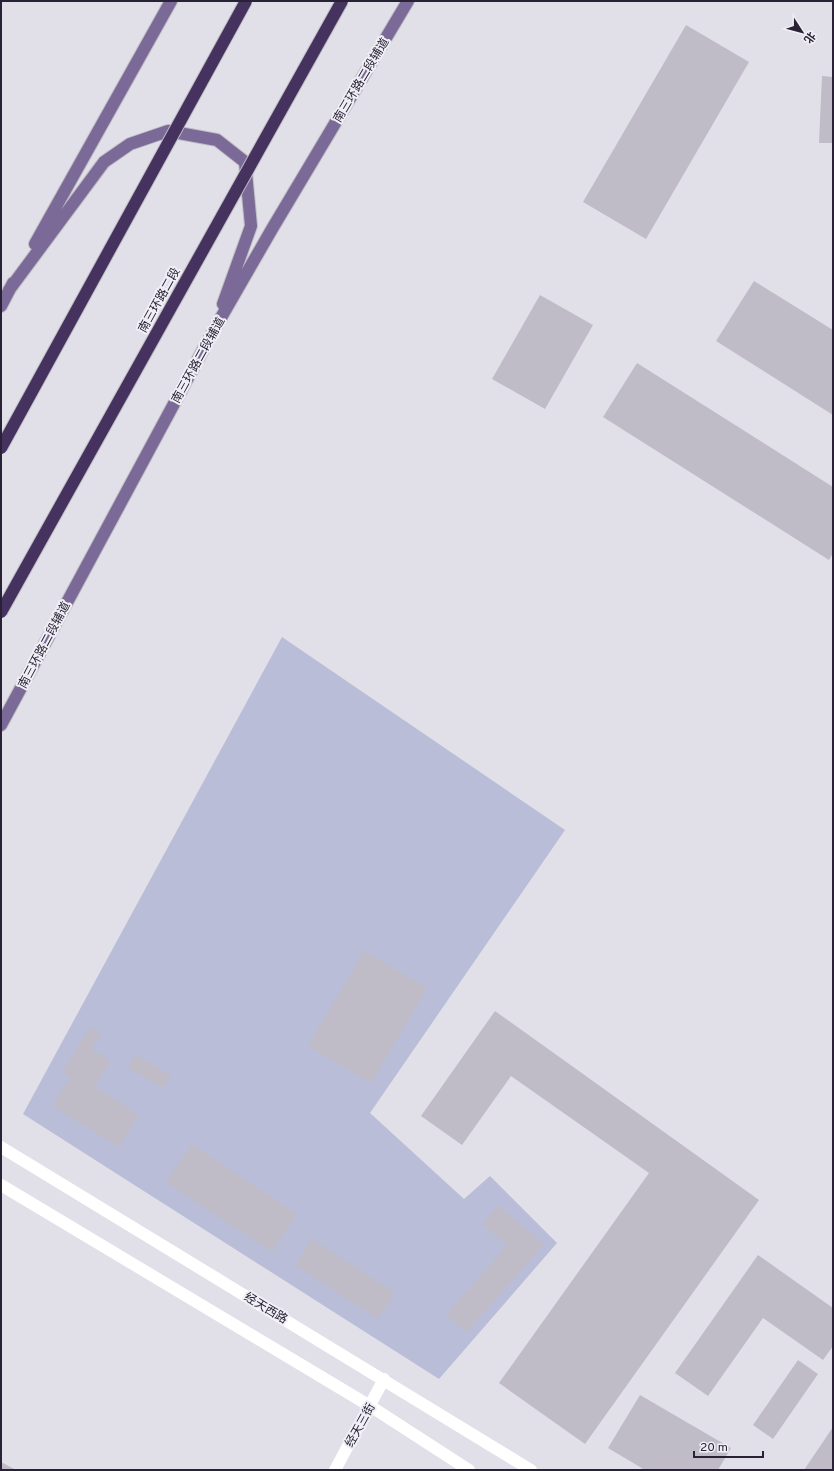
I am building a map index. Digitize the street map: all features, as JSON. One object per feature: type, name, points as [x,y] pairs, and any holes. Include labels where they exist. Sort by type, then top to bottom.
[{"type":"highway","points":[[1,448],[246,1]]},
{"type":"highway","name":"南三环路二段","points":[[1,612],[342,1]]},
{"type":"main road","points":[[1,306],[170,1]]},
{"type":"main road","name":"南三环路二段辅道","points":[[1,725],[211,335],[272,229],[408,1]]},
{"type":"main road","points":[[9,290],[104,162],[130,144],[168,131],[217,140],[244,162],[251,226],[211,335]]},
{"type":"street","name":"经天西路","points":[[1,1147],[384,1379],[531,1470]]},
{"type":"street","points":[[1,1185],[370,1406],[469,1470]]},
{"type":"street","name":"经天三街","points":[[335,1470],[384,1379]]},
{"type":"shaded area","points":[[282,637],[565,830],[370,1113],[464,1199],[490,1176],[557,1243],[439,1379],[23,1114]]},
{"type":"building","points":[[686,25],[749,62],[646,239],[583,202]]},
{"type":"building","points":[[822,76],[833,77],[833,143],[819,143]]},
{"type":"building","points":[[754,281],[833,330],[833,415],[716,341]]},
{"type":"building","points":[[540,295],[593,325],[545,409],[492,379]]},
{"type":"building","points":[[637,363],[833,487],[833,553],[829,560],[603,417]]},
{"type":"building","points":[[364,951],[427,988],[371,1083],[308,1046]]},
{"type":"building","points":[[495,1011],[759,1200],[585,1444],[499,1383],[649,1173],[511,1076],[462,1145],[421,1116]]},
{"type":"building","points":[[90,1027],[101,1034],[91,1049],[111,1061],[95,1087],[139,1115],[119,1147],[52,1106],[70,1077],[62,1072]]},
{"type":"building","points":[[135,1055],[171,1075],[164,1088],[128,1068]]},
{"type":"building","points":[[192,1144],[297,1214],[272,1252],[166,1182]]},
{"type":"building","points":[[498,1205],[544,1244],[466,1333],[446,1315],[507,1245],[482,1224]]},
{"type":"building","points":[[312,1239],[395,1293],[378,1319],[295,1265]]},
{"type":"building","points":[[758,1255],[833,1308],[833,1346],[823,1360],[763,1318],[708,1396],[675,1373]]},
{"type":"building","points":[[798,1360],[818,1374],[773,1439],[753,1425]]},
{"type":"building","points":[[640,1395],[731,1448],[718,1470],[645,1470],[608,1448]]},
{"type":"building","points":[[833,1427],[833,1470],[804,1470]]},
{"type":"building","points":[[1,1462],[16,1470],[1,1470]]}]
